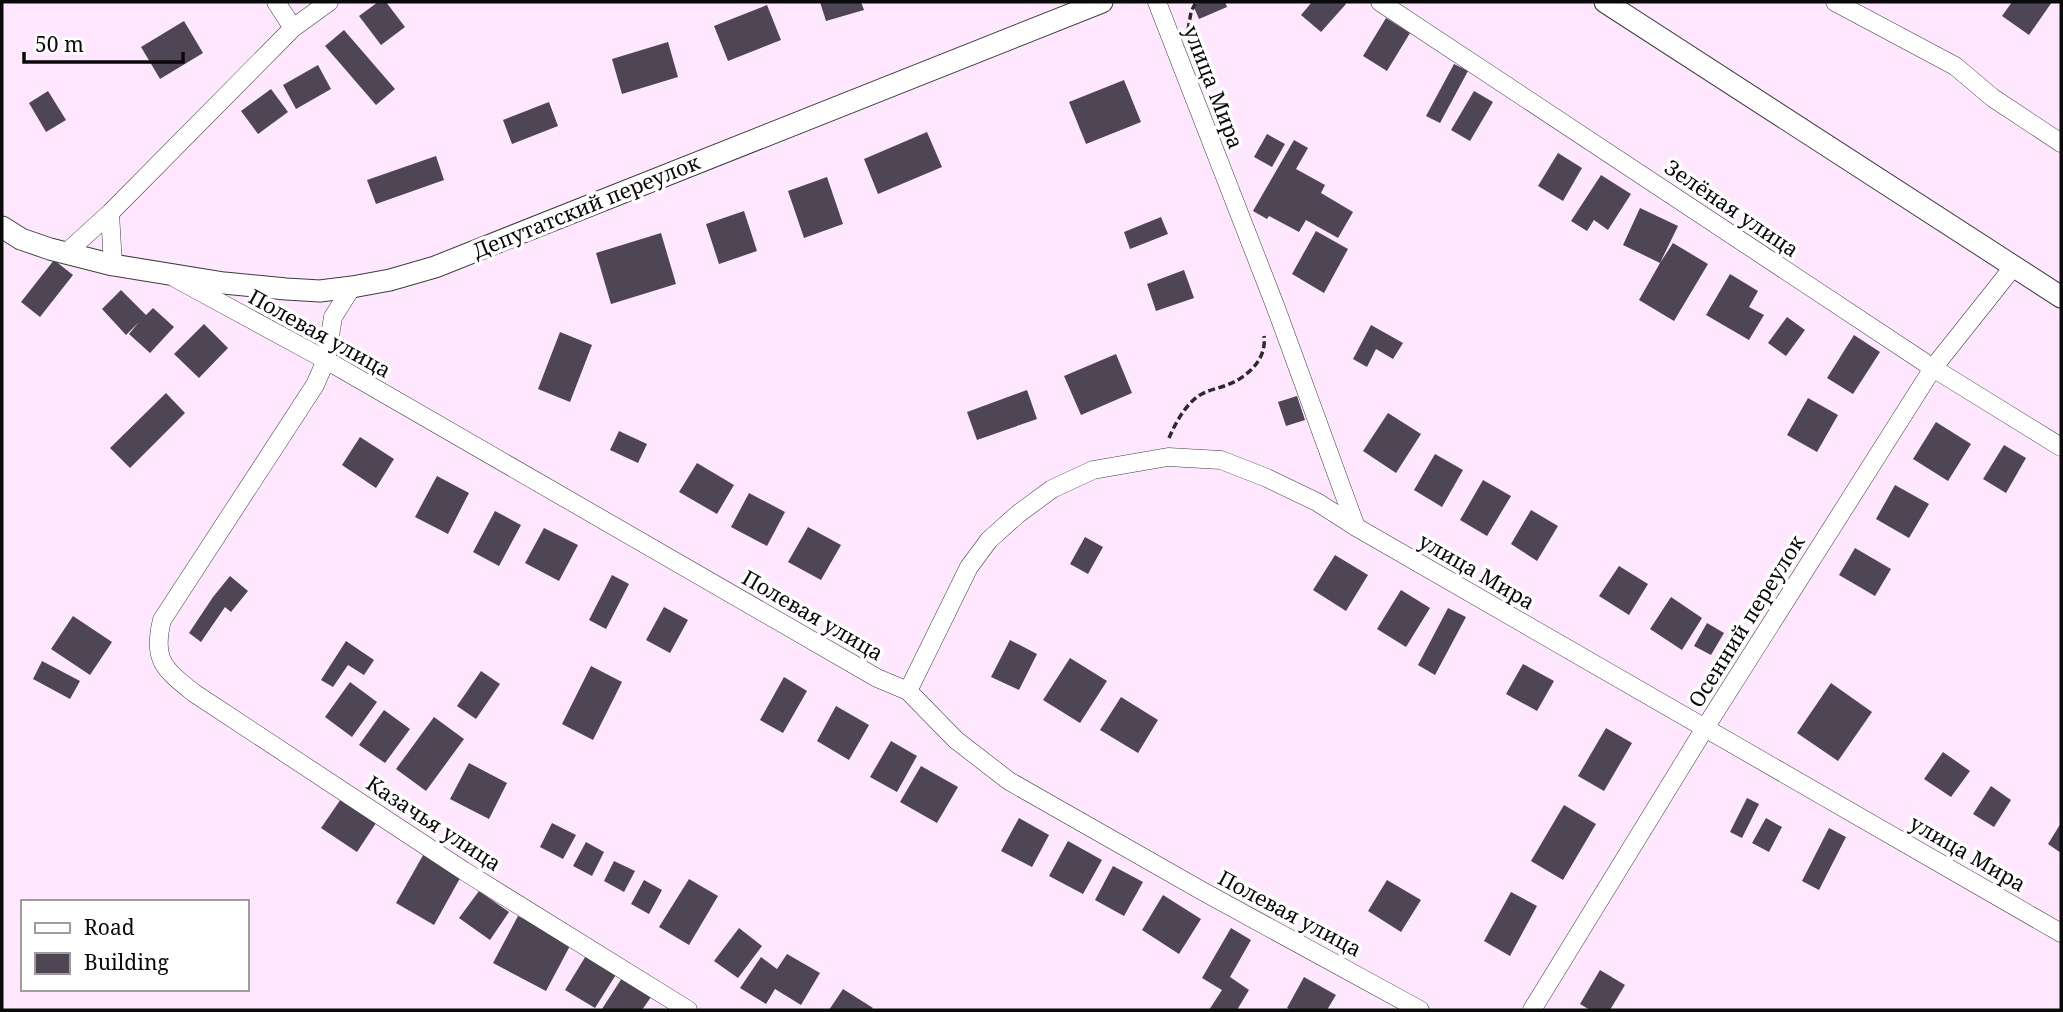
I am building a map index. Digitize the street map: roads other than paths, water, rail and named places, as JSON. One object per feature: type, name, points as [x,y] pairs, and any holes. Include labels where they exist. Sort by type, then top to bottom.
[{"type":"street","points":[[276,2],[293,28]]},
{"type":"street","points":[[58,251],[110,213],[293,28],[328,2]]},
{"type":"street","name":"Депутатский переулок","points":[[2,227],[21,239],[113,265],[224,283],[320,290],[390,280],[435,267],[1102,2]]},
{"type":"street","name":"улица Мира","points":[[1157,2],[1276,309],[1356,527],[2061,933]]},
{"type":"street","name":"Зелёная улица","points":[[1380,2],[1933,368],[2061,447]]},
{"type":"street","points":[[1605,2],[2061,297]]},
{"type":"street","points":[[1835,2],[1955,66],[1993,98],[2061,143]]},
{"type":"street","points":[[110,213],[113,265]]},
{"type":"street","name":"Осенний переулок","points":[[1532,1010],[1705,727],[1933,368],[2014,266]]},
{"type":"street","name":"Полевая улица","points":[[169,275],[326,360],[877,678],[908,691],[956,740],[1009,781],[1192,886],[1420,1010]]},
{"type":"street","points":[[326,360],[332,317],[352,287]]},
{"type":"street","name":"Казачья улица","points":[[326,360],[315,384],[162,620],[157,641],[162,664],[194,693],[419,842],[688,1010]]},
{"type":"street","points":[[908,691],[969,567],[989,540],[1052,489],[1093,470],[1168,457],[1221,460],[1268,478],[1317,502],[1356,527]]}]
